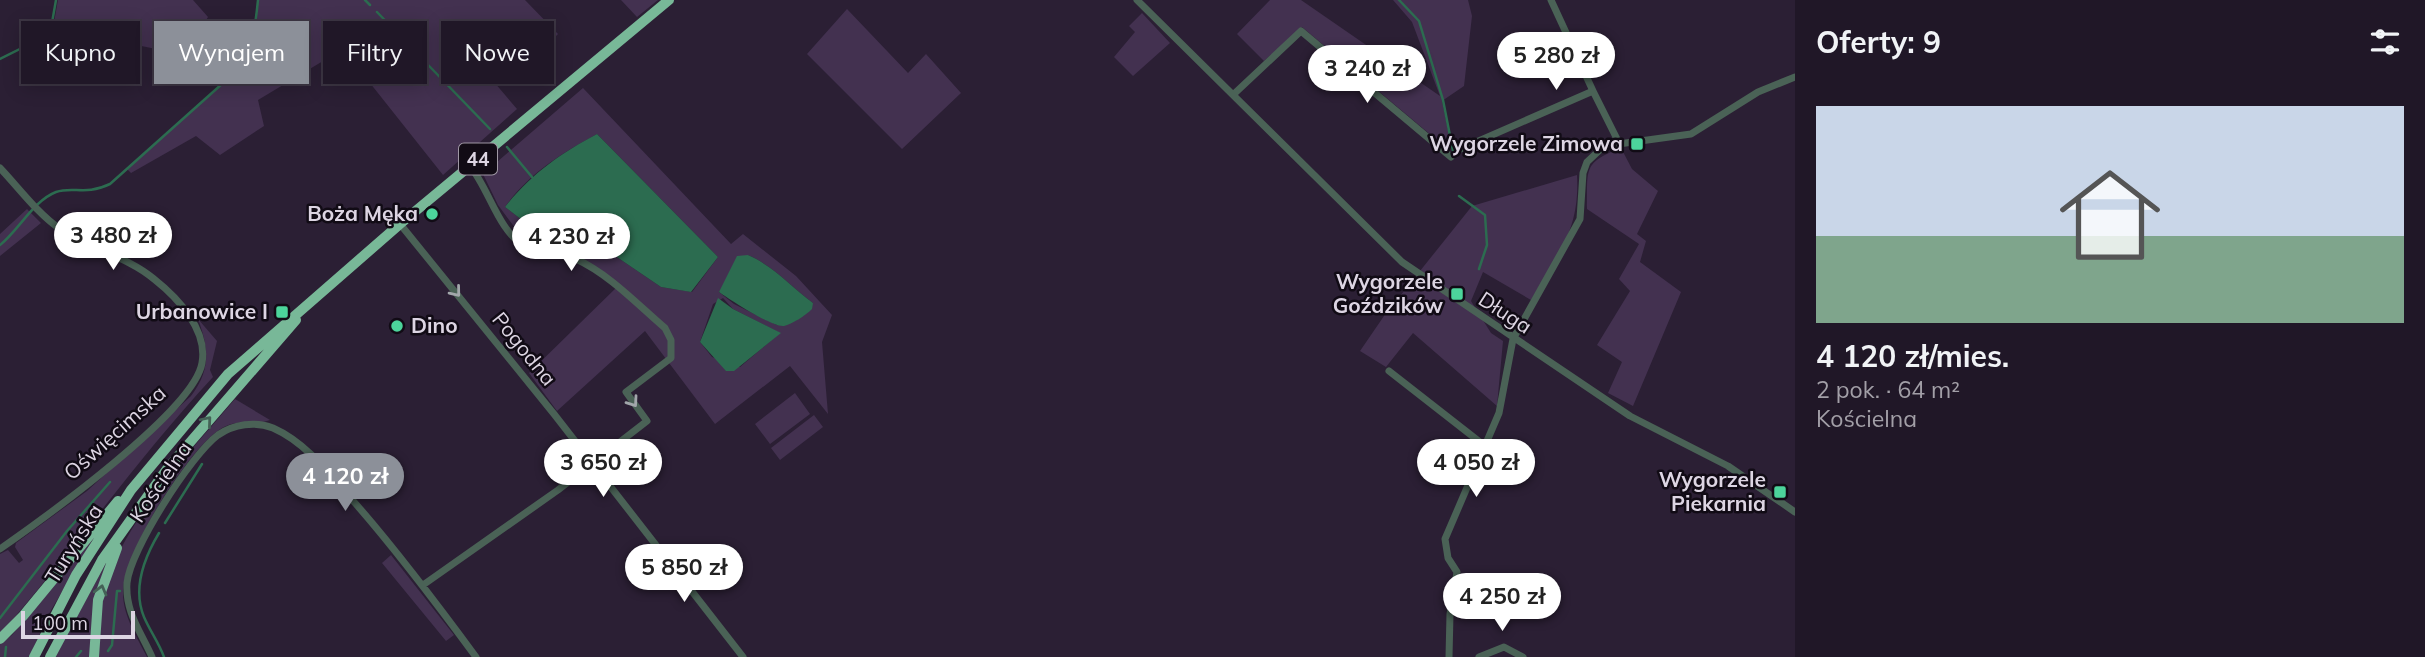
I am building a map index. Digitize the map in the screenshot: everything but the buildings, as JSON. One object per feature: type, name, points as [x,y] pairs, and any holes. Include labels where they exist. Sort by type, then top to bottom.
[{"type":"highway","name":"Oświęcimska","points":[[131,490],[228,374],[400,225],[669,0]]},
{"type":"highway","name":"Oświęcimska","points":[[135,514],[185,447],[306,307]]},
{"type":"highway","points":[[0,639],[23,616],[108,510],[131,490]]},
{"type":"highway","name":"Turyńska","points":[[34,657],[76,575],[131,490]]},
{"type":"highway","points":[[94,657],[95,622],[104,581],[135,514]]},
{"type":"highway","name":"Turyńska","points":[[50,657],[87,584],[135,514]]},
{"type":"street","name":"Długa","points":[[1137,0],[1235,93],[1402,262],[1630,416],[1728,466],[1795,512]]},
{"type":"street","points":[[1551,0],[1619,143]]},
{"type":"street","points":[[1235,93],[1301,31],[1451,157]]},
{"type":"street","points":[[1449,657],[1450,614],[1457,572],[1448,558],[1445,540],[1499,413],[1513,339],[1580,219],[1583,173],[1587,162],[1604,146],[1691,134],[1758,92],[1795,77]]},
{"type":"street","points":[[1458,150],[1593,92]]},
{"type":"street","points":[[423,584],[593,463],[647,421],[626,392],[671,358],[671,340],[665,328],[595,271],[576,259],[536,251],[520,244],[470,166]]},
{"type":"street","name":"Oświęcimska","points":[[0,168],[45,216],[80,241],[149,275],[190,317],[201,339],[203,356],[199,375],[189,392],[75,495],[0,549]]},
{"type":"street","name":"Pogodna","points":[[400,225],[593,463],[743,657]]},
{"type":"street","points":[[1389,371],[1485,446]]},
{"type":"street","name":"Kościelna","points":[[152,657],[130,611],[127,585],[131,565],[194,460],[219,435],[237,426],[256,424],[277,430],[317,460],[423,584],[476,657]]},
{"type":"street","points":[[1479,657],[1504,647],[1523,657]]},
{"type":"shaded area","points":[[58,0],[193,0],[208,17],[206,21],[154,21],[154,49],[140,46],[140,21],[54,21]]},
{"type":"shaded area","points":[[258,0],[525,0],[545,21],[441,21],[441,84],[496,84],[517,109],[443,175],[371,84],[427,84],[427,21],[323,21],[323,61],[309,69],[309,21],[255,21]]},
{"type":"shaded area","points":[[621,0],[658,0],[637,17]]},
{"type":"shaded area","points":[[1270,0],[1301,0],[1440,96],[1412,22],[1393,0],[1468,0],[1472,16],[1464,86],[1442,101],[1453,154],[1450,140],[1444,146],[1302,27],[1264,61],[1237,34]]},
{"type":"shaded area","points":[[847,9],[908,73],[926,54],[961,93],[902,149],[807,54]]},
{"type":"shaded area","points":[[1142,13],[1170,43],[1133,76],[1114,57],[1135,32],[1129,26]]},
{"type":"shaded area","points":[[222,84],[285,84],[258,100],[264,126],[220,155],[196,136],[131,173],[127,169]]},
{"type":"shaded area","points":[[583,88],[731,244],[743,234],[796,276],[832,315],[822,342],[828,414],[790,366],[715,424],[645,331],[557,411],[529,373],[619,285],[572,254],[527,244],[498,205],[483,174]],"holes":[[[597,134],[718,257],[692,292],[661,287],[605,249],[544,237],[505,207],[514,195],[547,165]],[[748,255],[774,271],[813,303],[797,320],[777,325],[734,304],[719,292]],[[723,298],[733,309],[780,333],[740,367],[712,357],[700,342],[713,304]]]},
{"type":"shaded area","points":[[597,134],[718,257],[691,292],[661,287],[605,249],[544,237],[505,207],[525,184],[547,165]]},
{"type":"shaded area","points":[[1621,148],[1632,169],[1658,191],[1637,234],[1646,241],[1640,262],[1681,292],[1633,406],[1608,393],[1622,362],[1597,345],[1630,291],[1619,279],[1639,244],[1587,209],[1588,176],[1593,163]]},
{"type":"shaded area","points":[[1577,175],[1577,195],[1571,227],[1531,300],[1483,272],[1471,301],[1491,333],[1503,341],[1497,406],[1413,333],[1386,367],[1360,351],[1384,316],[1472,206]]},
{"type":"shaded area","points":[[27,209],[41,223],[0,256],[0,234]]},
{"type":"shaded area","points":[[748,255],[774,271],[813,303],[812,309],[791,323],[778,325],[719,292],[737,256]]},
{"type":"shaded area","points":[[718,298],[733,309],[781,333],[734,371],[726,371],[700,342]]},
{"type":"shaded area","points":[[198,319],[217,341],[210,370],[213,377],[158,440],[0,634],[0,554],[8,550],[19,563],[23,560],[15,547],[16,543],[87,491],[191,396],[202,377],[206,359]]},
{"type":"shaded area","points":[[795,393],[810,414],[770,444],[755,424]]},
{"type":"shaded area","points":[[235,399],[270,420],[226,426],[206,441],[174,481],[144,530],[133,554],[123,593],[125,610],[147,657],[98,657],[101,608],[108,580],[120,552],[153,497]]},
{"type":"shaded area","points":[[814,415],[823,427],[780,460],[771,448]]},
{"type":"shaded area","points":[[97,532],[50,612],[29,657],[0,657],[0,644],[12,635]]},
{"type":"shaded area","points":[[391,555],[454,635],[446,641],[382,563]]},
{"type":"shaded area","points":[[106,563],[91,657],[55,657]]},
{"type":"waterway","points":[[0,59],[50,34],[56,0]]},
{"type":"waterway","points":[[0,245],[48,196],[62,190],[87,190],[110,184],[232,75],[244,58],[251,40],[258,0]]},
{"type":"waterway","points":[[365,0],[370,5]]},
{"type":"waterway","points":[[1399,0],[1419,21],[1443,100],[1453,151]]},
{"type":"waterway","points":[[377,12],[490,129]]},
{"type":"waterway","points":[[507,147],[532,177]]},
{"type":"waterway","points":[[1459,196],[1485,215],[1487,245],[1479,269]]},
{"type":"waterway","points":[[165,523],[202,464]]},
{"type":"waterway","points":[[0,618],[67,531],[110,482]]},
{"type":"waterway","points":[[159,533],[144,563],[139,595],[144,617],[164,657]]},
{"type":"waterway","points":[[108,651],[112,645],[117,591],[120,591]]},
{"type":"waterway","points":[[5,657],[6,647]]},
{"type":"waterway","points":[[76,657],[81,651]]},
{"type":"place","name":"Wygorzele Zimowa","points":[[1637,144]]},
{"type":"place","name":"Boża Męka","points":[[432,214]]},
{"type":"place","name":"Wygorzele Goździków","points":[[1457,294]]},
{"type":"place","name":"Urbanowice I","points":[[282,312]]},
{"type":"place","name":"Dino","points":[[397,326]]},
{"type":"place","name":"Wygorzele Piekarnia","points":[[1780,492]]}]
